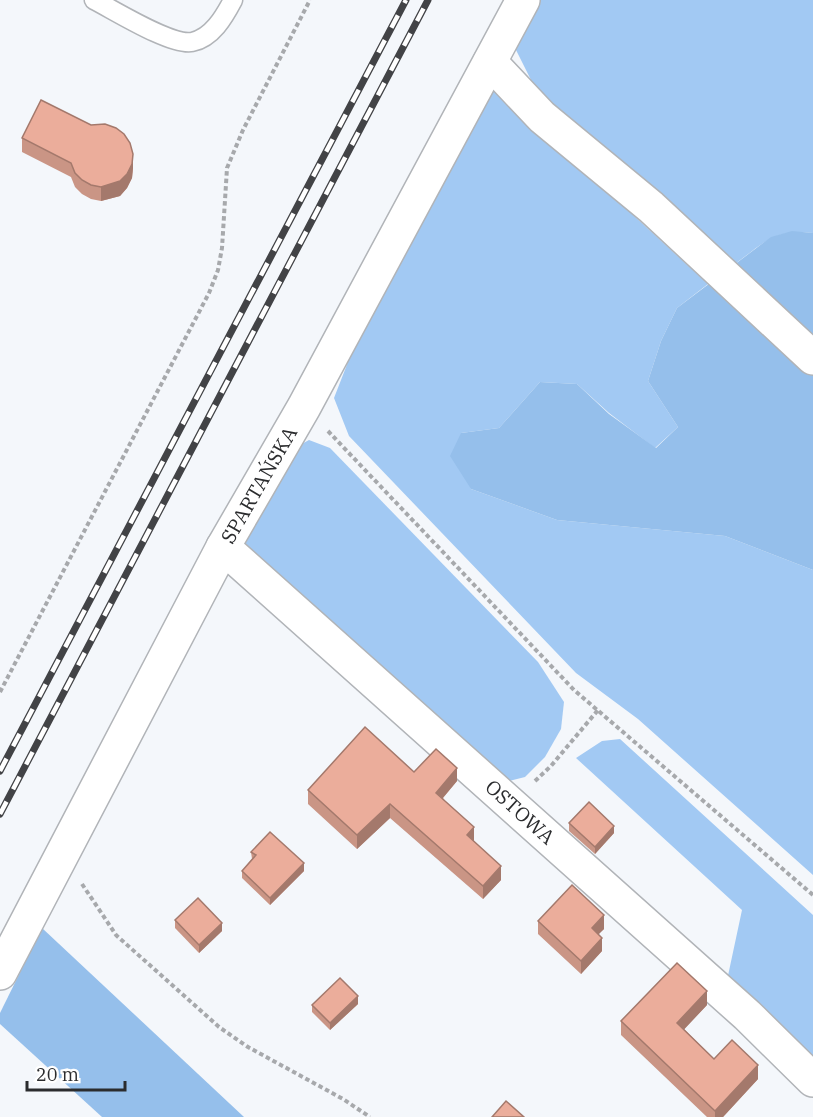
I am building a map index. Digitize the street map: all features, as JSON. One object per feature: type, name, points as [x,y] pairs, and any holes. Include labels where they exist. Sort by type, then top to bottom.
[{"type":"street","name":"SPARTAŃSKA","points":[[0,973],[223,548],[304,407],[523,0]]},
{"type":"street","points":[[490,62],[542,117],[651,207],[813,358]]},
{"type":"street","name":"OSTOWA","points":[[223,548],[747,1015],[813,1080]]},
{"type":"lane","points":[[94,0],[171,40],[191,42],[204,36],[222,21],[233,0]]},
{"type":"path","points":[[0,692],[209,293],[218,270],[222,248],[225,188],[230,159],[310,0]]},
{"type":"path","points":[[304,407],[341,443],[574,690],[813,895]]},
{"type":"path","points":[[507,800],[519,795],[551,766],[598,710]]},
{"type":"path","points":[[62,854],[116,935],[219,1027],[248,1047],[343,1099],[370,1117]]},
{"type":"shaded area","points":[[535,0],[813,0],[813,233],[779,235],[763,243],[735,264],[535,88],[515,48]]},
{"type":"shaded area","points":[[491,84],[708,284],[677,308],[661,341],[648,381],[678,427],[655,448],[609,413],[577,384],[540,382],[499,428],[461,433],[471,489],[557,520],[725,536],[813,570],[813,875],[638,719],[576,673],[349,436],[334,398],[355,344]]},
{"type":"shaded area","points":[[792,231],[813,233],[813,570],[725,536],[557,520],[471,489],[450,456],[461,433],[499,428],[540,382],[577,384],[609,414],[656,448],[678,427],[648,381],[661,341],[677,308],[771,237]]},
{"type":"shaded area","points":[[309,440],[330,448],[538,662],[564,702],[561,729],[545,757],[525,777],[501,783],[240,542],[289,451]]},
{"type":"shaded area","points":[[620,739],[813,915],[813,1067],[726,985],[742,910],[576,758],[602,741]]},
{"type":"shaded area","points":[[42,928],[244,1117],[102,1117],[0,1024],[0,1013]]},
{"type":"building","points":[[41,100],[91,125],[105,124],[124,134],[133,154],[132,164],[127,174],[120,181],[101,187],[91,185],[75,173],[71,163],[22,138]]},
{"type":"building","points":[[365,727],[414,772],[436,749],[457,768],[436,793],[474,827],[467,835],[501,866],[483,886],[390,804],[357,835],[308,790]]},
{"type":"building","points":[[589,802],[614,826],[595,847],[569,823]]},
{"type":"building","points":[[270,832],[304,863],[270,898],[242,871],[256,855],[251,852]]},
{"type":"building","points":[[572,885],[604,915],[592,928],[602,938],[581,961],[538,921]]},
{"type":"building","points":[[198,898],[222,923],[199,945],[175,920]]},
{"type":"building","points":[[677,963],[707,991],[677,1023],[714,1059],[732,1040],[758,1065],[715,1111],[621,1021]]},
{"type":"building","points":[[340,978],[358,996],[330,1023],[312,1005]]},
{"type":"building","points":[[506,1101],[524,1117],[492,1117]]},
{"type":"railway","points":[[0,771],[406,0]]},
{"type":"railway","points":[[0,814],[428,0]]}]
